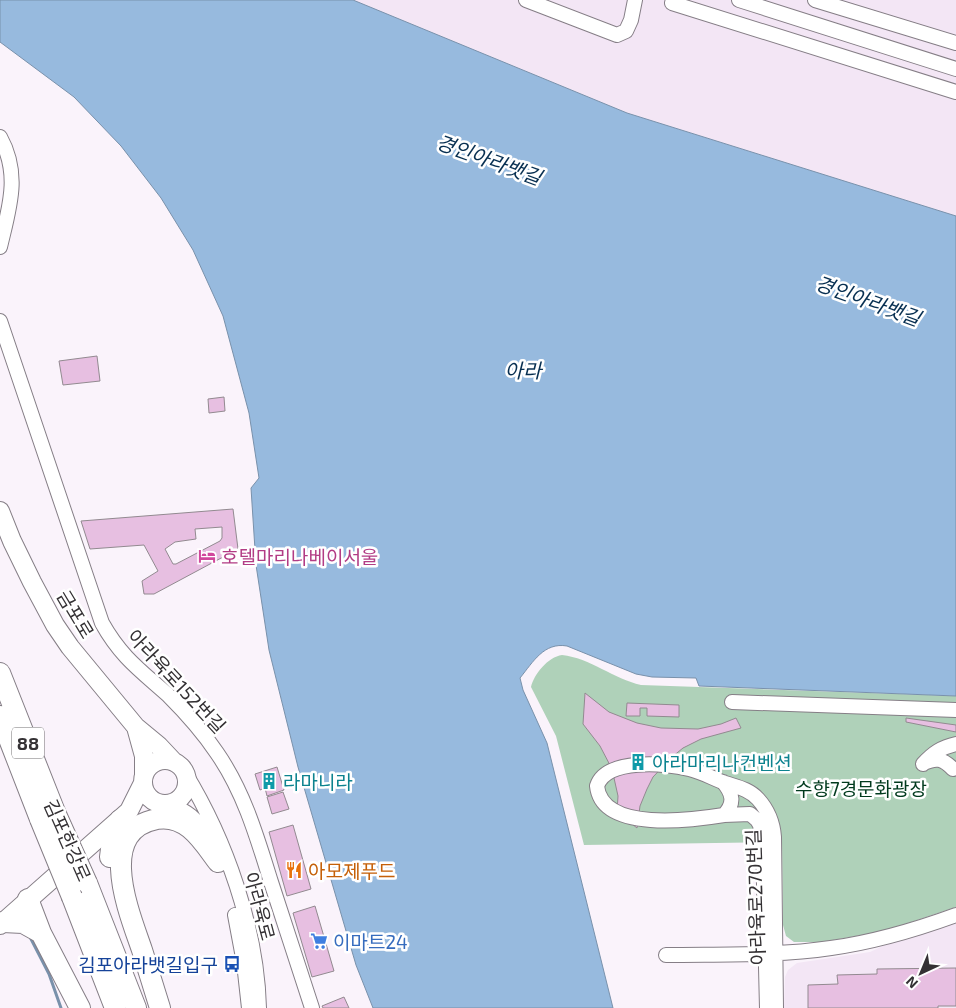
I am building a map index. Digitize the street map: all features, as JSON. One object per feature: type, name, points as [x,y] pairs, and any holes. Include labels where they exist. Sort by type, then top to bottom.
[{"type":"highway","name":"김포한강로","points":[[0,673],[48,815],[72,897],[115,1008]]},
{"type":"highway","name":"김포한강로","points":[[0,716],[48,815],[87,883],[136,1008]]},
{"type":"highway","points":[[124,816],[111,846],[110,865],[125,900],[160,1008]]},
{"type":"highway","points":[[125,900],[122,850],[130,834],[148,822],[166,818],[187,825],[218,862]]},
{"type":"highway","points":[[28,900],[41,933],[80,1008]]},
{"type":"highway","points":[[2,924],[23,923],[41,933]]},
{"type":"main road","name":"금포로","points":[[0,511],[12,541],[55,625],[88,670],[136,727]]},
{"type":"main road","points":[[2,924],[124,816],[145,806],[179,798],[183,794],[187,780],[180,767],[136,727]]},
{"type":"main road","points":[[136,727],[144,756],[143,779],[148,796],[163,803]]},
{"type":"main road","points":[[124,816],[147,768],[153,763],[167,760],[180,767]]},
{"type":"street","points":[[526,0],[617,35],[626,31],[629,26],[635,0]]},
{"type":"street","points":[[738,0],[956,69]]},
{"type":"street","points":[[815,0],[956,43]]},
{"type":"street","points":[[672,2],[956,92]]},
{"type":"street","points":[[0,137],[9,157],[12,178],[10,199],[0,247]]},
{"type":"street","name":"아라육로152번길","points":[[0,320],[102,623],[128,660],[168,696],[197,726],[218,754],[236,784],[254,828],[312,1008]]},
{"type":"street","points":[[732,702],[956,710]]},
{"type":"street","points":[[955,766],[939,759],[930,760],[923,764],[936,752],[956,744]]},
{"type":"street","name":"아라육로270번길","points":[[723,782],[715,777],[687,768],[648,765],[631,766],[615,770],[604,775],[597,786],[599,796],[605,805],[615,812],[624,815],[669,821],[750,814],[768,832]]},
{"type":"street","name":"아라육로","points":[[180,767],[210,818],[231,872],[241,904],[256,969],[259,1008]]},
{"type":"street","points":[[723,782],[751,792],[744,803],[750,814]]},
{"type":"street","points":[[723,782],[731,793],[732,801],[731,806],[724,815]]},
{"type":"street","name":"아라육로270번길","points":[[751,792],[768,813],[771,953],[776,1008]]},
{"type":"street","name":"아라육로","points":[[163,803],[181,808],[190,814],[203,828],[208,838],[229,892],[247,982],[249,1008]]},
{"type":"street","points":[[666,955],[771,953],[829,949],[913,930],[956,915]]},
{"type":"street","name":"아라육로270번길","points":[[767,1008],[771,953]]},
{"type":"shaded area","points":[[353,0],[956,0],[956,216],[627,113]]},
{"type":"shaded area","points":[[956,922],[956,1008],[784,1008],[785,977],[788,970],[797,963],[870,952],[885,945]]},
{"type":"green space","name":"수향7경문화광장","points":[[562,655],[582,660],[641,685],[956,696],[956,907],[885,931],[822,942],[794,942],[786,936],[783,925],[782,842],[584,845],[556,736],[531,687],[542,667],[557,656]]},
{"type":"water","name":"아라","points":[[0,0],[353,0],[627,113],[956,216],[956,696],[699,686],[696,678],[652,677],[636,674],[567,646],[552,647],[545,650],[520,678],[523,690],[547,743],[613,1008],[373,1008],[356,965],[298,767],[269,650],[256,565],[251,488],[259,478],[249,413],[223,316],[193,250],[161,198],[121,146],[74,97],[0,42]]},
{"type":"building","points":[[97,356],[100,381],[63,385],[59,361]]},
{"type":"building","points":[[224,397],[225,411],[209,413],[208,399]]},
{"type":"building","name":"호텔마리나베이서울","points":[[233,509],[238,549],[154,594],[144,594],[142,581],[158,571],[144,545],[90,549],[81,521]],"holes":[[[222,527],[222,538],[220,541],[176,564],[173,564],[165,549],[175,542],[196,539],[195,529]]]},
{"type":"building","name":"아라마리나컨벤션","points":[[585,693],[609,712],[637,723],[661,728],[698,729],[721,724],[736,718],[741,728],[701,739],[683,748],[672,757],[653,777],[647,789],[640,806],[637,828],[617,812],[618,796],[612,769],[600,746],[583,724]]},
{"type":"building","points":[[627,703],[679,705],[679,717],[647,716],[647,708],[640,708],[640,716],[626,716]]},
{"type":"building","points":[[906,718],[956,725],[956,732],[906,722]]},
{"type":"building","name":"라마니라","points":[[277,767],[284,790],[267,796],[265,788],[260,790],[255,774]]},
{"type":"building","points":[[283,792],[289,809],[272,814],[267,797]]},
{"type":"building","points":[[293,825],[311,889],[287,896],[269,832]]},
{"type":"building","points":[[315,906],[334,971],[312,977],[293,913]]},
{"type":"building","points":[[956,968],[956,1006],[938,1006],[938,1008],[808,1008],[808,985],[838,984],[837,975],[877,974],[877,969]]},
{"type":"building","points":[[344,997],[349,1008],[323,1008],[322,1006]]},
{"type":"waterway","points":[[30,937],[49,974],[61,1008]]},
{"type":"place","name":"호텔마리나베이서울","points":[[207,556]]},
{"type":"place","name":"아라마리나컨벤션","points":[[638,762]]},
{"type":"place","name":"라마니라","points":[[269,781]]},
{"type":"place","name":"아모제푸드","points":[[294,870]]},
{"type":"place","name":"이마트24","points":[[319,941]]},
{"type":"place","name":"김포아라뱃길입구","points":[[232,964]]},
{"type":"water label","name":"경인아라뱃길","points":[[489,159]]},
{"type":"water label","name":"경인아라뱃길","points":[[868,300]]}]
